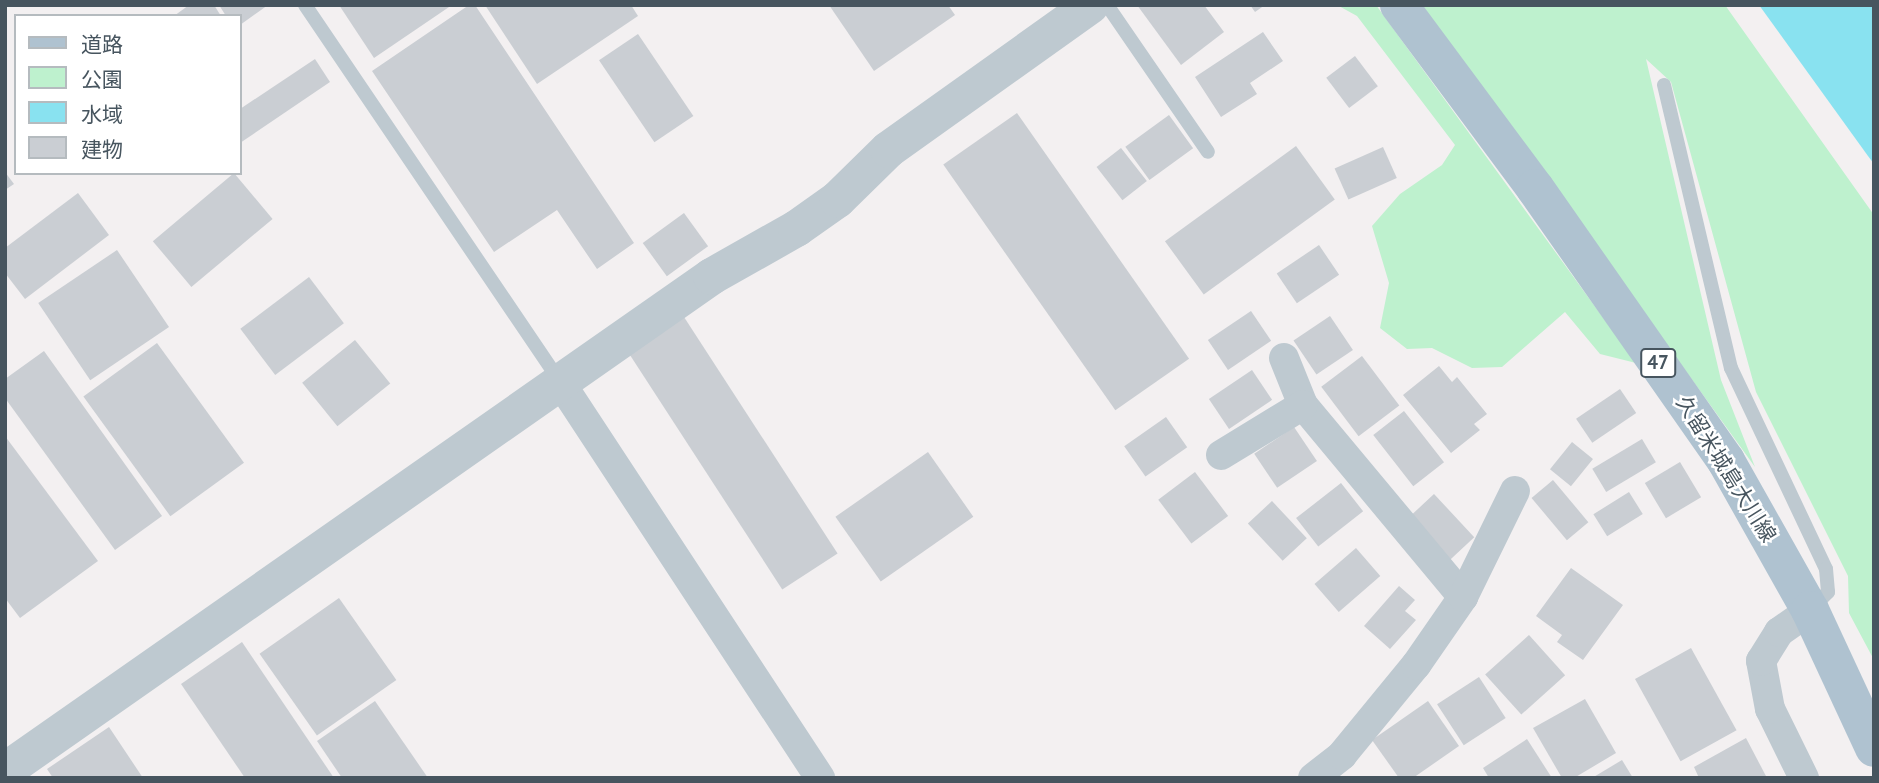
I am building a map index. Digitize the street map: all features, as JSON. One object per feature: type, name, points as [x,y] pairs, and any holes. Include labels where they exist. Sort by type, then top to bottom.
[{"type":"main road","name":"久留米城島大川線","points":[[1399,5],[1726,461],[1810,610],[1874,748]]},
{"type":"street","points":[[5,770],[710,276],[806,221],[888,149],[1090,5]]},
{"type":"street","points":[[1284,358],[1303,405],[1463,597]]},
{"type":"street","points":[[560,382],[820,778]]},
{"type":"street","points":[[1221,454],[1303,405]]},
{"type":"street","points":[[1313,778],[1342,755],[1367,725],[1463,597],[1515,491]]},
{"type":"street","points":[[1804,778],[1770,709],[1761,661],[1779,632],[1810,610]]},
{"type":"lane","points":[[305,5],[560,382]]},
{"type":"lane","points":[[1107,5],[1208,152]]},
{"type":"lane","points":[[1664,85],[1731,368],[1826,569],[1828,592],[1810,610]]},
{"type":"green space","points":[[1337,5],[1376,5],[1636,363],[1600,354],[1565,312],[1502,367],[1472,368],[1432,348],[1407,349],[1380,328],[1389,283],[1372,226],[1400,194],[1442,165],[1455,145],[1357,16]]},
{"type":"green space","points":[[1422,5],[1725,5],[1874,215],[1874,660],[1849,613],[1848,576],[1756,392],[1671,82],[1646,59],[1721,380],[1755,467]]},
{"type":"water","points":[[1759,5],[1874,5],[1874,164],[1868,156]]},
{"type":"building","points":[[189,5],[214,5],[220,14],[177,14]]},
{"type":"building","points":[[219,5],[268,5],[242,24],[242,14],[225,14]]},
{"type":"building","points":[[339,5],[452,5],[374,58]]},
{"type":"building","points":[[469,5],[475,5],[634,243],[597,269],[557,210],[494,252],[372,71]]},
{"type":"building","points":[[485,5],[631,5],[638,16],[537,84]]},
{"type":"building","points":[[829,5],[948,5],[955,15],[874,71]]},
{"type":"building","points":[[1137,5],[1204,5],[1224,32],[1181,65]]},
{"type":"building","points":[[1250,5],[1265,5],[1255,12]]},
{"type":"building","points":[[1263,32],[1283,61],[1250,83],[1257,94],[1221,117],[1195,77]]},
{"type":"building","points":[[638,34],[693,116],[654,142],[599,60]]},
{"type":"building","points":[[1355,56],[1378,86],[1349,108],[1326,78]]},
{"type":"building","points":[[315,59],[330,82],[242,142],[242,108]]},
{"type":"building","points":[[1017,113],[1189,359],[1115,410],[943,165]]},
{"type":"building","points":[[1169,115],[1193,148],[1149,180],[1125,147]]},
{"type":"building","points":[[1296,146],[1335,199],[1204,295],[1165,241]]},
{"type":"building","points":[[1383,147],[1397,178],[1348,200],[1335,169]]},
{"type":"building","points":[[1121,148],[1147,181],[1122,200],[1097,167]]},
{"type":"building","points":[[5,172],[14,184],[5,190]]},
{"type":"building","points":[[232,175],[236,175],[273,219],[191,287],[153,241]]},
{"type":"building","points":[[78,193],[109,235],[25,299],[5,273],[5,248]]},
{"type":"building","points":[[684,213],[708,246],[667,276],[643,243]]},
{"type":"building","points":[[1319,245],[1339,275],[1297,303],[1277,274]]},
{"type":"building","points":[[117,250],[169,327],[90,380],[38,303]]},
{"type":"building","points":[[309,277],[344,323],[275,375],[240,329]]},
{"type":"building","points":[[1251,311],[1271,341],[1228,370],[1208,340]]},
{"type":"building","points":[[1330,316],[1353,350],[1316,375],[1294,341]]},
{"type":"building","points":[[684,317],[838,554],[782,589],[629,353]]},
{"type":"building","points":[[355,340],[390,384],[337,426],[302,383]]},
{"type":"building","points":[[157,343],[244,463],[170,516],[83,396]]},
{"type":"building","points":[[44,351],[162,516],[115,550],[5,398],[5,379]]},
{"type":"building","points":[[1362,356],[1399,406],[1359,436],[1321,387]]},
{"type":"building","points":[[1439,366],[1452,382],[1457,377],[1487,414],[1474,424],[1480,430],[1451,453],[1403,395]]},
{"type":"building","points":[[1252,370],[1272,400],[1229,429],[1209,399]]},
{"type":"building","points":[[1620,389],[1636,413],[1592,443],[1576,419]]},
{"type":"building","points":[[1404,411],[1444,462],[1413,486],[1373,435]]},
{"type":"building","points":[[1166,417],[1187,447],[1145,477],[1124,446]]},
{"type":"building","points":[[1294,427],[1317,461],[1277,488],[1254,454]]},
{"type":"building","points":[[5,436],[98,561],[20,618],[5,598]]},
{"type":"building","points":[[1642,439],[1656,462],[1606,492],[1592,469]]},
{"type":"building","points":[[1572,442],[1593,459],[1571,486],[1550,469]]},
{"type":"building","points":[[928,452],[973,517],[881,582],[835,517]]},
{"type":"building","points":[[1680,462],[1701,497],[1666,518],[1645,483]]},
{"type":"building","points":[[1195,472],[1228,516],[1191,544],[1158,500]]},
{"type":"building","points":[[1553,480],[1588,522],[1567,540],[1532,498]]},
{"type":"building","points":[[1341,483],[1363,511],[1318,546],[1296,518]]},
{"type":"building","points":[[1629,492],[1643,514],[1607,536],[1593,514]]},
{"type":"building","points":[[1434,494],[1474,537],[1450,560],[1410,517]]},
{"type":"building","points":[[1272,501],[1307,538],[1283,561],[1248,524]]},
{"type":"building","points":[[1356,548],[1380,576],[1339,612],[1314,584]]},
{"type":"building","points":[[1571,568],[1623,605],[1583,660],[1557,642],[1562,635],[1536,616]]},
{"type":"building","points":[[1399,586],[1415,600],[1405,611],[1416,620],[1390,649],[1364,626]]},
{"type":"building","points":[[339,598],[396,680],[317,736],[260,654]]},
{"type":"building","points":[[1529,635],[1565,675],[1521,715],[1485,674]]},
{"type":"building","points":[[242,642],[334,778],[245,778],[181,684]]},
{"type":"building","points":[[1691,648],[1737,730],[1681,761],[1635,679]]},
{"type":"building","points":[[1479,677],[1506,718],[1464,745],[1437,704]]},
{"type":"building","points":[[1585,699],[1616,753],[1574,778],[1562,778],[1533,728]]},
{"type":"building","points":[[375,701],[428,778],[342,778],[317,741]]},
{"type":"building","points":[[1428,701],[1459,746],[1413,778],[1399,778],[1372,740]]},
{"type":"building","points":[[109,727],[143,778],[53,778],[47,769]]},
{"type":"building","points":[[1746,738],[1767,778],[1699,778],[1694,767]]},
{"type":"building","points":[[1527,739],[1552,778],[1489,778],[1483,768]]},
{"type":"building","points":[[1622,760],[1633,778],[1592,778]]}]
